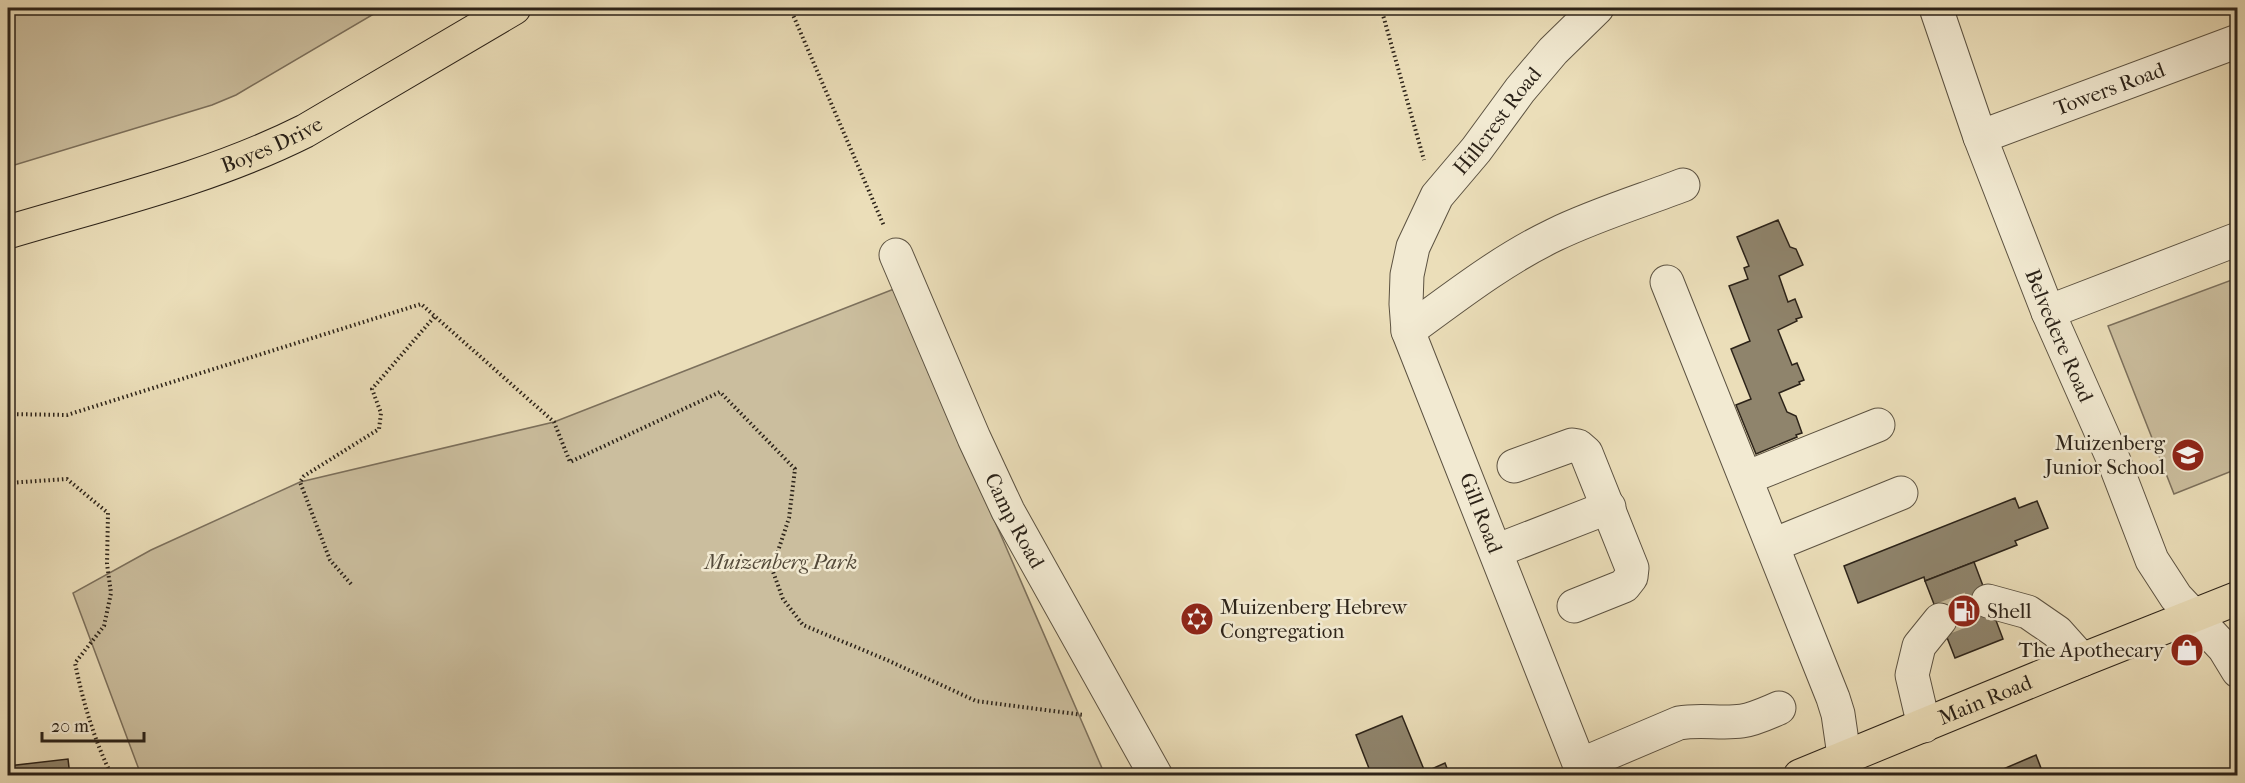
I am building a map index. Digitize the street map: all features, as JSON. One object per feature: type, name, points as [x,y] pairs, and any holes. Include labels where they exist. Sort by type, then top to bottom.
[{"type":"main road","name":"Boyes Drive","points":[[8,232],[206,174],[270,148],[305,131],[514,8]]},
{"type":"main road","name":"Main Road","points":[[1800,776],[1845,767],[1924,726],[2238,598]]},
{"type":"street","name":"Hillcrest Road","points":[[1413,247],[1437,196],[1476,150],[1526,82],[1553,51],[1597,8]]},
{"type":"street","name":"Belvedere Road","points":[[1936,8],[1980,137],[2048,312],[2114,461],[2152,560],[2176,597],[2224,648],[2238,671]]},
{"type":"street","name":"Towers Road","points":[[1980,137],[2238,41]]},
{"type":"street","points":[[1408,331],[1501,264],[1556,234],[1683,185]]},
{"type":"street","points":[[2048,312],[2238,239]]},
{"type":"street","name":"Gill Road","points":[[1413,247],[1407,274],[1408,331],[1582,770]]},
{"type":"street","name":"Camp Road","points":[[896,255],[974,438],[1008,511],[1156,776]]},
{"type":"street","points":[[1667,282],[1833,698],[1838,714],[1845,767]]},
{"type":"street","points":[[1746,478],[1878,424]]},
{"type":"street","points":[[1514,466],[1563,447],[1578,446],[1586,453],[1632,568],[1630,577],[1624,586],[1574,606]]},
{"type":"street","points":[[1773,545],[1901,493]]},
{"type":"street","points":[[1496,551],[1609,507]]},
{"type":"street","points":[[1988,601],[2028,612],[2057,632],[2082,660]]},
{"type":"street","points":[[1924,726],[1912,675],[1919,646],[1940,620]]},
{"type":"street","points":[[1582,770],[1679,723],[1696,720],[1742,721],[1779,708]]},
{"type":"path","points":[[790,8],[896,255]]},
{"type":"path","points":[[1381,8],[1421,148]]},
{"type":"path","points":[[8,414],[67,415],[421,304],[554,422],[570,462],[720,392],[795,469],[789,518],[772,569],[783,599],[803,625],[976,701],[1091,716]]},
{"type":"path","points":[[351,584],[330,560],[300,482],[304,476],[379,429],[381,413],[372,389],[435,316]]},
{"type":"path","points":[[8,483],[67,479],[108,513],[106,564],[111,593],[104,626],[75,663],[82,697],[99,752],[112,776]]},
{"type":"green space","points":[[8,8],[384,8],[236,95],[212,105],[8,167]]},
{"type":"green space","name":"Muizenberg Junior School","points":[[2237,278],[2237,469],[2174,494],[2108,326]]},
{"type":"green space","name":"Muizenberg Park","points":[[894,289],[1105,775],[141,775],[73,593],[151,550],[300,482],[554,422]]},
{"type":"building","points":[[1778,220],[1790,247],[1796,249],[1803,265],[1779,276],[1788,302],[1795,299],[1802,317],[1778,330],[1792,365],[1797,363],[1804,380],[1779,393],[1787,412],[1796,416],[1802,433],[1756,454],[1736,405],[1751,399],[1731,349],[1750,341],[1729,286],[1748,279],[1744,268],[1749,266],[1737,237]]},
{"type":"building","points":[[2015,498],[2019,508],[2037,501],[2048,528],[2015,541],[2017,545],[1974,562],[1925,581],[1924,577],[1858,603],[1844,566]]},
{"type":"building","points":[[1974,562],[2003,639],[1955,658],[1925,581]]},
{"type":"building","points":[[1402,716],[1425,772],[1445,763],[1450,776],[1372,776],[1356,735]]},
{"type":"building","points":[[2036,755],[2044,776],[1987,776]]},
{"type":"building","points":[[68,759],[70,776],[8,776],[8,766]]},
{"type":"tunnel","points":[[1940,620],[1988,601]]},
{"type":"place","name":"Muizenberg Junior School","points":[[2188,455]]},
{"type":"place","name":"Shell","points":[[1964,611]]},
{"type":"place","name":"Muizenberg Hebrew Congregation","points":[[1197,619]]},
{"type":"place","name":"The Apothecary","points":[[2187,650]]}]
